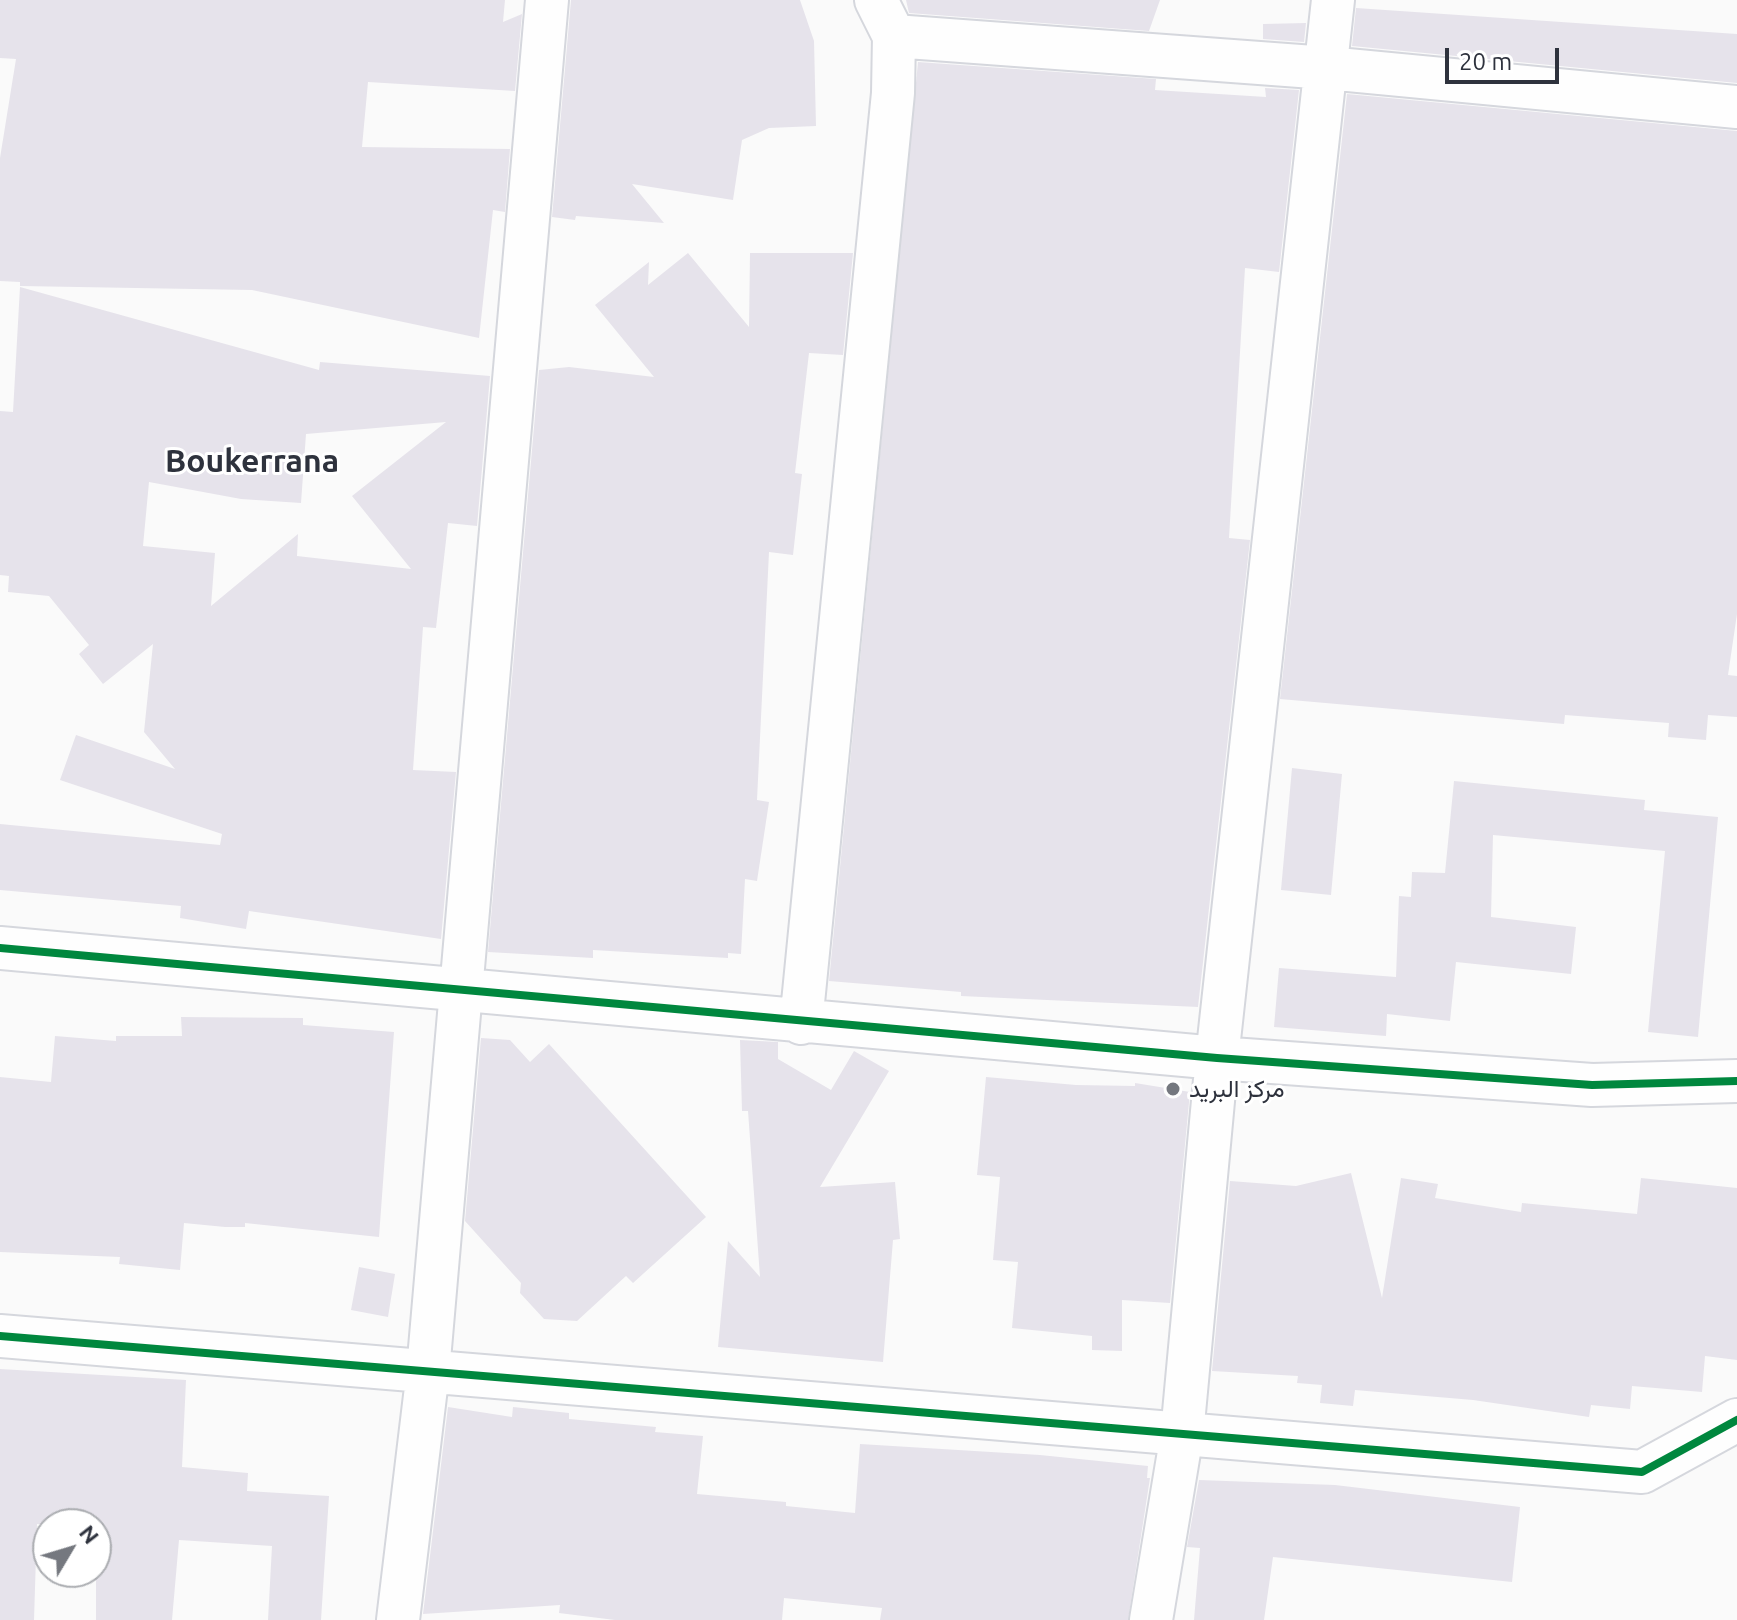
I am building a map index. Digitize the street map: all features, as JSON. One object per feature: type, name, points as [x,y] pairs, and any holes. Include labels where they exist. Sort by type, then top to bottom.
[{"type":"street","points":[[398,1620],[428,1371],[547,0]]},
{"type":"street","points":[[1151,1620],[1182,1434],[1217,1058],[1333,0]]},
{"type":"street","points":[[801,1023],[892,109],[885,18],[1327,68],[1737,107]]},
{"type":"street","points":[[0,948],[801,1023],[1217,1058],[1592,1085],[1737,1081]]},
{"type":"street","points":[[0,1336],[1642,1472],[1737,1420]]},
{"type":"building","points":[[0,0],[505,0],[503,22],[522,14],[515,91],[368,82],[362,147],[510,149],[505,212],[493,210],[479,338],[252,290],[20,286],[20,282],[0,281],[0,158],[16,59],[0,58]]},
{"type":"building","points":[[571,0],[800,0],[814,41],[816,126],[769,128],[742,140],[733,200],[632,184],[664,223],[552,217]]},
{"type":"building","points":[[906,0],[1160,0],[1149,31],[909,13]]},
{"type":"building","points":[[1356,8],[1737,34],[1737,83],[1352,46]]},
{"type":"building","points":[[1306,23],[1304,42],[1263,39],[1263,24]]},
{"type":"building","points":[[918,62],[1156,79],[1155,90],[1266,97],[1265,88],[1299,90],[1279,272],[1245,268],[1229,538],[1250,540],[1198,1007],[961,996],[961,992],[829,981]]},
{"type":"building","points":[[1347,94],[1737,131],[1737,614],[1728,675],[1737,676],[1737,717],[1708,715],[1706,740],[1668,737],[1669,723],[1565,715],[1564,724],[1280,699]]},
{"type":"building","points":[[688,253],[749,327],[750,253],[853,253],[843,355],[809,353],[795,473],[802,474],[793,555],[769,552],[757,800],[769,802],[757,881],[745,879],[741,954],[728,953],[728,958],[593,950],[593,958],[488,952],[539,370],[569,367],[654,377],[595,305],[649,262],[648,285]]},
{"type":"building","points":[[20,287],[319,370],[320,362],[490,376],[477,526],[448,523],[436,628],[423,627],[413,770],[456,772],[441,939],[249,911],[246,929],[180,918],[181,906],[0,890],[0,824],[220,845],[222,834],[60,780],[76,735],[175,769],[144,732],[153,644],[103,684],[79,654],[89,645],[49,596],[8,592],[9,576],[0,575],[0,411],[13,412]],"holes":[[[446,422],[352,496],[411,569],[297,556],[298,534],[211,606],[215,553],[143,546],[149,482],[241,499],[301,503],[306,434]]]},
{"type":"building","points":[[1292,768],[1342,774],[1331,895],[1281,890]]},
{"type":"building","points":[[1454,781],[1645,800],[1644,810],[1718,817],[1698,1037],[1648,1032],[1665,851],[1493,835],[1491,917],[1576,927],[1571,974],[1456,962],[1450,1021],[1387,1014],[1386,1036],[1274,1027],[1279,968],[1396,977],[1399,896],[1411,897],[1412,872],[1445,873]]},
{"type":"building","points":[[181,1017],[303,1018],[303,1025],[394,1032],[379,1237],[245,1223],[245,1227],[225,1227],[184,1223],[180,1270],[119,1264],[120,1257],[0,1252],[0,1077],[51,1082],[55,1036],[116,1041],[116,1036],[182,1036]]},
{"type":"building","points":[[481,1038],[510,1040],[530,1062],[549,1044],[706,1217],[633,1283],[626,1276],[577,1321],[544,1319],[520,1293],[521,1283],[465,1221]]},
{"type":"building","points":[[740,1040],[778,1042],[778,1059],[831,1090],[854,1051],[889,1071],[820,1187],[895,1182],[900,1239],[893,1240],[883,1362],[718,1347],[728,1241],[760,1277],[748,1111],[742,1111]]},
{"type":"building","points":[[986,1077],[1076,1085],[1135,1086],[1135,1083],[1190,1092],[1170,1303],[1122,1300],[1122,1351],[1092,1350],[1092,1336],[1012,1328],[1018,1262],[993,1260],[1000,1177],[977,1175]]},
{"type":"building","points":[[1351,1173],[1382,1298],[1401,1178],[1438,1184],[1435,1198],[1521,1212],[1522,1203],[1637,1214],[1641,1178],[1737,1188],[1737,1360],[1705,1356],[1702,1392],[1632,1386],[1630,1409],[1591,1405],[1589,1417],[1473,1400],[1355,1390],[1353,1406],[1320,1403],[1322,1385],[1297,1383],[1298,1376],[1212,1371],[1230,1181],[1296,1186]]},
{"type":"building","points":[[359,1267],[395,1274],[388,1317],[351,1310]]},
{"type":"building","points":[[0,1369],[186,1380],[182,1467],[248,1473],[247,1491],[329,1496],[321,1620],[268,1620],[272,1546],[179,1540],[172,1620],[96,1620],[96,1588],[112,1588],[112,1508],[32,1508],[34,1620],[0,1620]]},
{"type":"building","points":[[448,1407],[512,1417],[513,1407],[569,1413],[569,1419],[656,1427],[655,1432],[703,1436],[697,1494],[786,1502],[786,1506],[855,1513],[860,1444],[1040,1455],[1148,1466],[1147,1478],[1150,1478],[1128,1620],[880,1620],[882,1608],[784,1598],[782,1620],[615,1620],[559,1613],[560,1605],[423,1614]]},
{"type":"building","points":[[1199,1480],[1335,1485],[1520,1507],[1512,1582],[1273,1557],[1264,1620],[1194,1620],[1200,1548],[1187,1547]]},
{"type":"cycle path","points":[[0,948],[1217,1058],[1592,1085],[1737,1081]]},
{"type":"cycle path","points":[[0,1336],[1642,1472],[1737,1420]]},
{"type":"place","name":"مركز البريد","points":[[1173,1089]]},
{"type":"district","name":"Boukerrana","points":[[252,461]]}]
